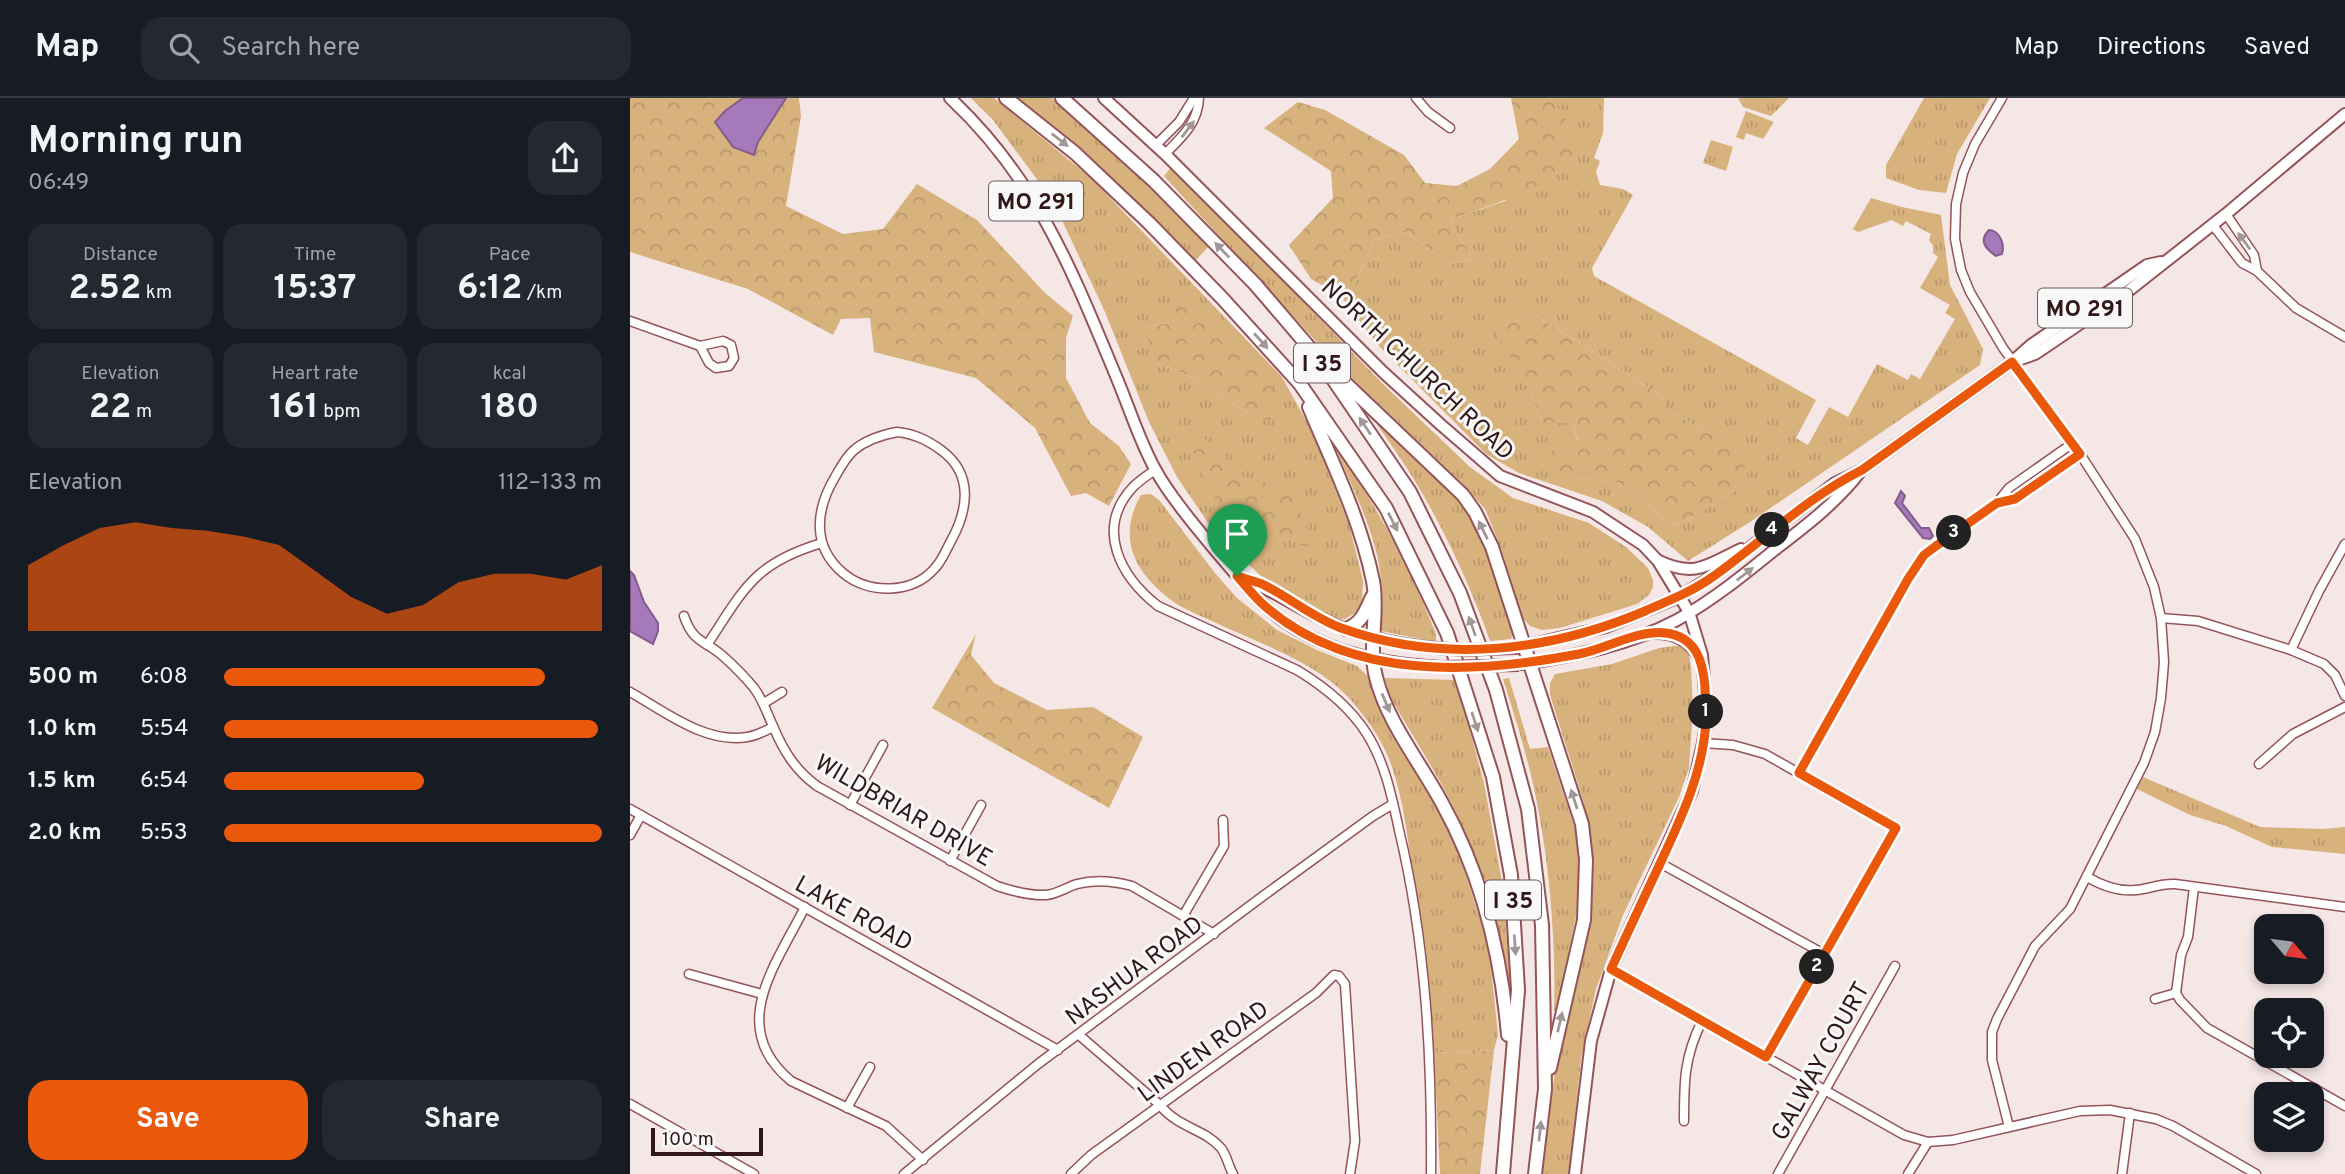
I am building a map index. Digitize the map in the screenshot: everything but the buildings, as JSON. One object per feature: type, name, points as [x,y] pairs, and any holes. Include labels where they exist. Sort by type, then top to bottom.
[{"type":"highway","name":"I 35","points":[[1006,98],[1075,153],[1149,223],[1300,384],[1386,508],[1438,613],[1447,633],[1493,777],[1511,875],[1518,990],[1503,1174]]},
{"type":"highway","name":"I 35","points":[[1062,98],[1154,181],[1255,284],[1320,360],[1410,492],[1460,593],[1496,690],[1528,809],[1542,925],[1545,1088],[1535,1174]]},
{"type":"highway","points":[[1320,360],[1439,471],[1463,495],[1475,512],[1492,547],[1518,648],[1582,824],[1586,860],[1584,920],[1545,1088]]},
{"type":"highway","points":[[1300,384],[1352,509],[1374,583],[1374,659],[1384,701],[1452,822],[1477,878],[1490,918],[1505,996],[1511,1070]]},
{"type":"highway","points":[[1346,629],[1357,625],[1374,593]]},
{"type":"main road","name":"MO 291","points":[[950,98],[979,125],[1006,158],[1047,221],[1097,329],[1155,470],[1202,534],[1266,607],[1299,630],[1351,653],[1415,666],[1524,664],[1592,651],[1646,634],[1720,592],[1842,495],[1862,470]]},
{"type":"main road","name":"NORTH CHURCH ROAD","points":[[1104,98],[1156,145],[1383,372],[1500,476],[1593,512],[1643,545],[1658,561],[1689,612],[1702,655],[1707,718],[1703,743],[1692,791],[1611,969],[1591,1041],[1575,1174]]},
{"type":"main road","name":"MO 291","points":[[1237,576],[1263,585],[1319,618],[1346,629],[1435,648],[1465,650],[1518,648],[1606,627],[1679,597],[1710,578],[1835,483],[1862,470],[2012,362],[2035,354],[2127,292],[2161,262],[2226,214],[2345,114]]},
{"type":"main road","points":[[1658,561],[1679,570],[1691,570],[1756,542]]},
{"type":"main road","points":[[1646,634],[1664,632],[1684,639],[1703,666]]},
{"type":"street","points":[[1156,145],[1179,122],[1194,98]]},
{"type":"street","points":[[1165,154],[1192,124],[1198,113],[1199,98]]},
{"type":"street","points":[[1416,98],[1428,113],[1450,128]]},
{"type":"street","points":[[2002,98],[1975,144],[1963,173],[1956,204],[1955,239],[1961,270],[1970,292],[2012,362],[2073,443],[2138,546],[2154,587],[2161,618],[2164,662],[2155,732],[2144,763],[2070,909],[2035,946],[1992,1032],[1994,1074],[2009,1127]]},
{"type":"street","points":[[2226,214],[2254,255],[2257,271]]},
{"type":"street","points":[[2212,224],[2242,263],[2257,271],[2296,308],[2345,337]]},
{"type":"street","points":[[630,321],[699,346]]},
{"type":"street","points":[[886,434],[912,434],[949,456],[956,466],[965,496],[962,517],[941,559],[928,575],[897,589],[876,588],[846,576],[828,556],[822,543],[818,531],[825,496],[851,452],[868,441],[886,434]]},
{"type":"street","points":[[1799,773],[1915,566],[1936,546],[1997,503],[2009,488],[2073,443]]},
{"type":"street","points":[[1997,503],[2015,499],[2080,454]]},
{"type":"street","points":[[1155,470],[1134,486],[1125,497],[1115,521],[1117,553],[1122,568],[1140,592],[1158,606],[1297,670],[1332,694],[1359,722],[1382,765],[1414,897],[1422,960],[1432,1095],[1431,1174]]},
{"type":"street","points":[[707,645],[749,583],[773,562],[794,551],[822,543]]},
{"type":"street","points":[[2291,650],[2314,600],[2345,544]]},
{"type":"street","name":"WILDBRIAR DRIVE","points":[[684,616],[689,630],[723,655],[753,687],[764,703],[786,754],[801,773],[817,786],[997,886],[1025,893],[1049,895],[1078,884],[1096,881],[1123,883],[1214,934]]},
{"type":"street","points":[[2161,618],[2198,621],[2291,650],[2324,664],[2335,675],[2345,696]]},
{"type":"street","points":[[630,692],[687,724],[714,734],[739,738],[754,736],[773,727]]},
{"type":"street","points":[[764,703],[782,692]]},
{"type":"street","points":[[2259,764],[2293,734],[2345,707]]},
{"type":"street","points":[[1703,743],[1752,749],[1896,828],[1766,1057]]},
{"type":"street","points":[[850,805],[883,745]]},
{"type":"street","name":"NASHUA ROAD","points":[[904,1174],[1058,1050],[1263,896],[1393,804]]},
{"type":"street","points":[[950,861],[981,805]]},
{"type":"street","name":"LAKE ROAD","points":[[630,809],[1058,1050]]},
{"type":"street","points":[[630,835],[641,815]]},
{"type":"street","points":[[1183,916],[1224,846],[1223,820]]},
{"type":"street","points":[[1660,863],[1824,954]]},
{"type":"street","points":[[2087,877],[2102,886],[2133,891],[2164,884],[2345,906]]},
{"type":"street","points":[[2194,887],[2188,937],[2181,955],[2176,993],[2179,1000],[2207,1028],[2254,1050]]},
{"type":"street","points":[[805,907],[762,994],[758,1023],[762,1042],[771,1060],[787,1077],[801,1087],[886,1126],[923,1160]]},
{"type":"street","name":"GALWAY COURT","points":[[1779,1174],[1895,966]]},
{"type":"street","points":[[1611,969],[1891,1129],[1928,1142],[1953,1140],[2080,1111],[2110,1110],[2173,1126],[2256,1174]]},
{"type":"street","points":[[689,974],[762,994]]},
{"type":"street","name":"LINDEN ROAD","points":[[1071,1174],[1091,1155],[1316,993],[1334,975],[1343,979],[1345,984],[1355,1141],[1350,1174]]},
{"type":"street","points":[[2155,999],[2176,993]]},
{"type":"street","points":[[1684,1121],[1684,1072],[1692,1041],[1702,1021]]},
{"type":"street","points":[[1079,1035],[1160,1105],[1169,1117],[1218,1144],[1227,1156],[1233,1174]]},
{"type":"street","points":[[847,1108],[870,1068]]},
{"type":"street","points":[[2288,1068],[2345,1105]]},
{"type":"street","points":[[630,1104],[754,1174]]},
{"type":"street","points":[[2122,1174],[2130,1113]]},
{"type":"street","points":[[1908,1174],[1928,1142]]},
{"type":"green space","points":[[630,98],[799,98],[801,116],[786,206],[843,234],[883,229],[917,184],[977,220],[1045,293],[1073,316],[1066,338],[1066,378],[1090,423],[1119,446],[1131,464],[1109,506],[1086,493],[1071,496],[1035,428],[976,378],[874,352],[870,318],[841,319],[833,335],[748,289],[630,252]]},
{"type":"green space","points":[[971,98],[994,98],[1092,179],[1282,377],[1314,435],[1349,524],[1363,581],[1362,603],[1355,613],[1345,619],[1336,620],[1314,610],[1262,577],[1215,533],[1177,477],[1149,422],[1105,312],[1053,201],[993,120]],"holes":[[[1174,321],[1254,417],[1185,374],[1158,364],[1146,325],[1154,326]]]},
{"type":"green space","points":[[1017,98],[1052,98],[1151,187],[1209,246],[1196,260],[1101,168]]},
{"type":"green space","points":[[1511,98],[1552,98],[1584,149],[1556,174],[1539,184],[1503,201],[1449,220],[1473,259],[1451,264],[1406,232],[1374,240],[1355,284],[1340,295],[1311,279],[1289,245],[1333,198],[1331,171],[1264,128],[1298,102],[1325,110],[1404,155],[1425,183],[1457,186],[1490,169],[1519,139]]},
{"type":"green space","points":[[1552,98],[1604,98],[1603,133],[1594,158],[1600,161],[1596,172],[1600,185],[1623,189],[1633,195],[1592,268],[1594,276],[1816,400],[1796,438],[1808,445],[1829,407],[1848,417],[1877,364],[1908,380],[1911,374],[1920,379],[1955,319],[1945,313],[1950,305],[1920,288],[1938,257],[1933,253],[1929,240],[1931,234],[1906,221],[1903,226],[1892,220],[1858,232],[1853,229],[1871,198],[1941,215],[1950,285],[1983,349],[1980,365],[1750,522],[1688,561],[1648,527],[1602,501],[1519,473],[1486,454],[1377,344],[1340,295],[1355,284],[1374,240],[1406,232],[1451,264],[1473,259],[1449,220],[1505,201],[1553,102]],"holes":[[[1532,313],[1659,394],[1669,411],[1715,436],[1750,482],[1682,523],[1669,524],[1650,505],[1619,483],[1573,477],[1578,442],[1572,423],[1543,423],[1528,388]]]},
{"type":"green space","points":[[1738,98],[1789,98],[1771,116],[1743,107]]},
{"type":"green space","points":[[1924,98],[1990,98],[1957,154],[1946,193],[1919,190],[1886,178],[1886,165]]},
{"type":"green space","points":[[1746,111],[1774,122],[1763,139],[1746,133],[1744,140],[1736,137]]},
{"type":"green space","points":[[1711,140],[1733,147],[1726,171],[1703,163]]},
{"type":"green space","points":[[1171,167],[1384,385],[1470,467],[1513,498],[1589,523],[1626,547],[1648,568],[1653,580],[1649,595],[1637,604],[1560,628],[1542,630],[1530,626],[1522,617],[1501,548],[1485,509],[1459,480],[1334,361],[1164,176]]},
{"type":"green space","points":[[1186,297],[1225,331],[1281,396],[1269,421],[1254,417],[1185,374],[1158,364],[1149,346],[1146,325],[1154,326],[1174,321],[1174,308]]},
{"type":"green space","points":[[1515,313],[1532,313],[1659,394],[1669,411],[1715,436],[1740,457],[1750,482],[1682,523],[1669,524],[1650,505],[1619,483],[1573,477],[1546,470],[1552,451],[1578,441],[1572,423],[1543,423],[1528,388],[1497,335]]},
{"type":"green space","points":[[1376,423],[1438,473],[1467,508],[1494,570],[1513,635],[1511,639],[1490,641],[1447,539],[1410,474]]},
{"type":"green space","points":[[1188,429],[1198,433],[1223,454],[1239,476],[1269,484],[1295,497],[1312,542],[1306,547],[1221,508],[1197,466]]},
{"type":"green space","points":[[1334,444],[1364,489],[1403,560],[1426,609],[1436,634],[1436,642],[1381,631],[1381,583],[1377,555],[1363,513]]},
{"type":"green space","points":[[1151,494],[1159,500],[1237,598],[1277,630],[1357,666],[1369,677],[1391,729],[1458,851],[1489,947],[1498,1035],[1494,1050],[1434,1053],[1403,810],[1391,764],[1378,737],[1348,697],[1319,673],[1285,654],[1180,606],[1153,584],[1135,558],[1130,528],[1133,512],[1141,495]]},
{"type":"green space","points":[[976,634],[971,655],[994,683],[1047,710],[1093,707],[1143,737],[1109,808],[932,708]]},
{"type":"green space","points":[[1681,645],[1689,654],[1691,667],[1693,708],[1689,768],[1679,797],[1623,915],[1596,989],[1581,1059],[1569,1174],[1542,1174],[1555,1071],[1590,855],[1584,803],[1550,695],[1550,683],[1555,674],[1612,664],[1659,648]]},
{"type":"green space","points":[[1385,678],[1456,680],[1484,783],[1503,887],[1509,991],[1489,902],[1467,838],[1443,787],[1389,695]]},
{"type":"green space","points":[[1509,678],[1530,749],[1548,747],[1577,835],[1582,888],[1556,1011],[1549,880],[1530,772],[1503,679]]},
{"type":"green space","points":[[2143,777],[2260,827],[2345,827],[2345,854],[2272,847],[2226,826],[2190,815],[2137,789]]},
{"type":"green space","points":[[1494,1050],[1480,1174],[1440,1174],[1434,1053]]},
{"type":"shaded area","points":[[743,98],[786,98],[758,142],[754,155],[733,147],[715,122]]},
{"type":"shaded area","points":[[1989,230],[2001,239],[2002,254],[1996,256],[1985,244],[1984,238]]},
{"type":"shaded area","points":[[1901,491],[1905,496],[1902,503],[1921,528],[1929,528],[1933,536],[1930,539],[1923,538],[1895,503]]},
{"type":"shaded area","points":[[630,571],[644,602],[658,623],[653,644],[630,631]]},
{"type":"route","points":[[2012,362],[2080,454],[2015,499],[1997,503],[1924,555],[1915,566],[1799,773],[1896,828],[1766,1057],[1611,969],[1692,791],[1703,743],[1707,718],[1703,666],[1698,654],[1684,639],[1664,632],[1646,634],[1592,651],[1519,665],[1474,668],[1415,666],[1351,653],[1299,630],[1266,607],[1237,576],[1263,585],[1340,628],[1386,640],[1415,646],[1465,650],[1523,647],[1606,627],[1679,597],[1710,578],[1835,483],[1862,470],[2012,362]]}]
